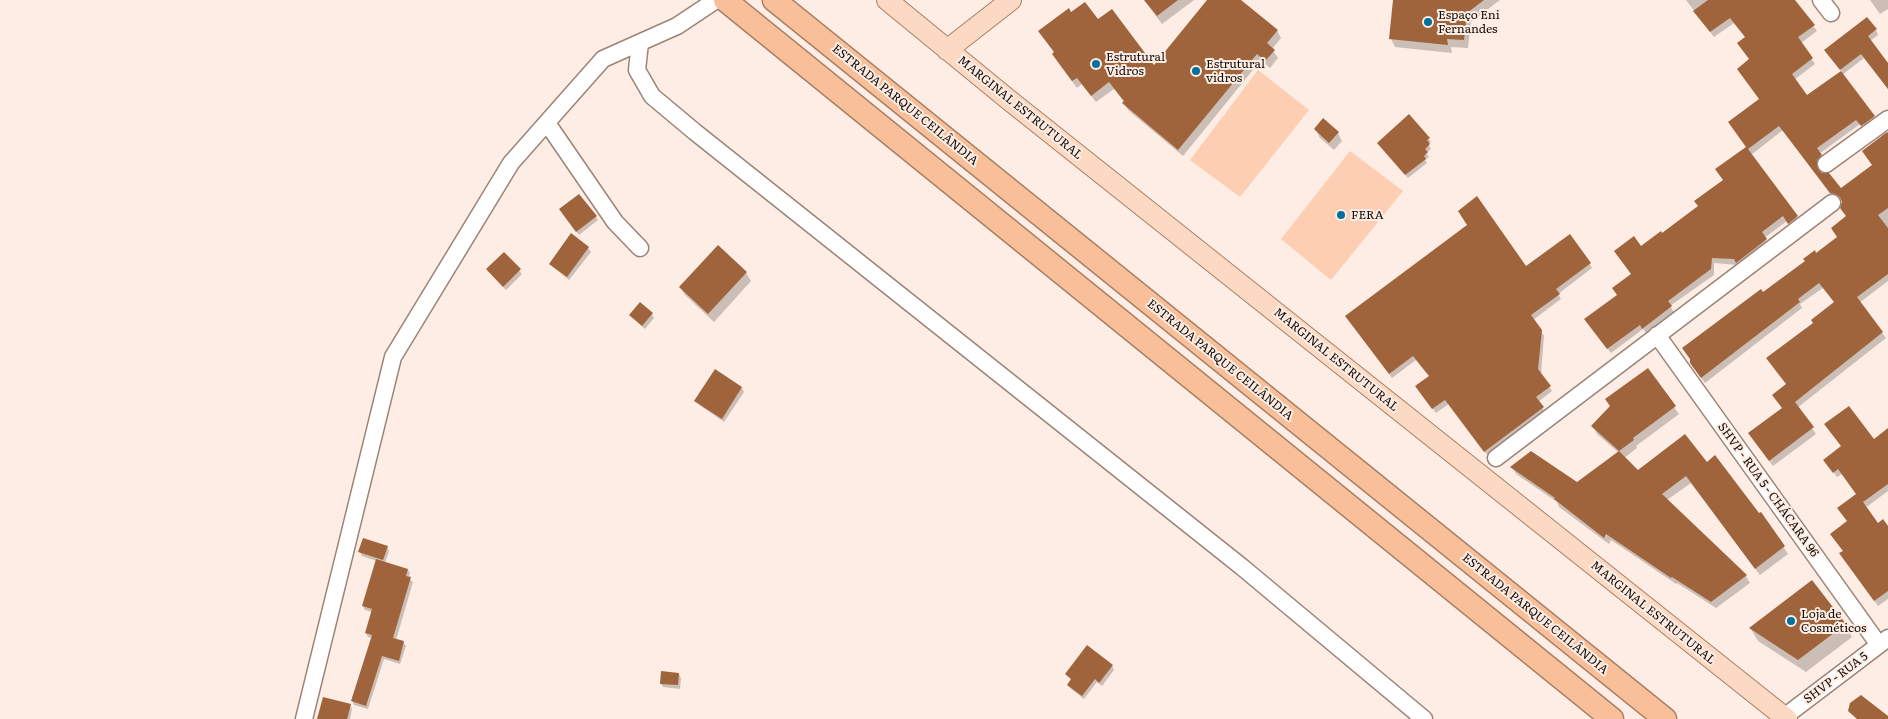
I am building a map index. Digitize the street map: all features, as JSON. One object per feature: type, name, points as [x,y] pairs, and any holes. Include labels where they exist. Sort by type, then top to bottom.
[{"type":"highway","points":[[725,0],[1612,719]]},
{"type":"highway","name":"ESTRADA PARQUE CEILÂNDIA","points":[[774,0],[1665,719]]},
{"type":"main road","name":"MARGINAL ESTRUTURAL","points":[[887,0],[947,50],[1785,718]]},
{"type":"main road","points":[[947,50],[1012,0]]},
{"type":"street","points":[[304,719],[393,357],[511,163],[603,59],[677,26],[716,0]]},
{"type":"street","points":[[1821,0],[1831,13]]},
{"type":"street","points":[[640,43],[637,70],[652,96],[1242,567],[1424,719]]},
{"type":"street","points":[[1826,164],[1888,119]]},
{"type":"street","points":[[547,123],[615,222],[640,248]]},
{"type":"street","points":[[1496,458],[1832,203]]},
{"type":"street","name":"SHVP - RUA 5 - CHÁCARA 96","points":[[1657,335],[1883,642]]},
{"type":"street","name":"SHVP - RUA 5","points":[[1785,718],[1883,642]]},
{"type":"shaded area","points":[[1258,70],[1309,110],[1240,197],[1190,160]]},
{"type":"shaded area","name":"FERA","points":[[1350,151],[1403,191],[1331,280],[1281,239]]},
{"type":"building","points":[[1144,0],[1178,0],[1157,16]]},
{"type":"building","points":[[1207,0],[1241,0],[1278,30],[1267,43],[1275,50],[1265,61],[1257,54],[1178,150],[1122,103],[1124,101],[1109,82],[1091,96],[1077,78],[1072,81],[1038,31],[1069,8],[1071,12],[1085,2],[1098,19],[1112,9],[1154,65]]},
{"type":"building","name":"Espaço Eni Fernandes","points":[[1393,0],[1484,0],[1467,13],[1464,40],[1447,39],[1448,45],[1389,39]]},
{"type":"building","points":[[1708,0],[1795,0],[1815,25],[1798,37],[1813,58],[1792,74],[1807,95],[1841,71],[1875,116],[1861,126],[1856,120],[1817,148],[1822,155],[1817,160],[1818,169],[1822,173],[1829,173],[1841,188],[1872,165],[1862,151],[1888,133],[1888,208],[1878,215],[1888,228],[1888,274],[1857,297],[1883,332],[1795,402],[1814,427],[1769,461],[1748,433],[1782,408],[1772,395],[1786,384],[1766,358],[1813,323],[1811,320],[1834,302],[1819,283],[1798,299],[1800,302],[1701,378],[1682,348],[1761,289],[1763,292],[1805,261],[1803,259],[1815,250],[1816,253],[1837,237],[1831,228],[1846,216],[1840,208],[1842,202],[1840,197],[1830,193],[1779,126],[1748,149],[1798,216],[1788,224],[1783,216],[1762,232],[1767,239],[1736,263],[1734,259],[1712,258],[1711,269],[1668,301],[1672,306],[1642,329],[1640,325],[1607,349],[1584,319],[1617,295],[1612,288],[1631,274],[1614,251],[1634,236],[1641,246],[1698,206],[1694,201],[1723,180],[1715,169],[1746,147],[1728,122],[1759,99],[1737,69],[1749,59],[1737,43],[1745,37],[1730,18],[1710,32],[1693,11]]},
{"type":"building","points":[[1867,17],[1877,29],[1868,36],[1888,63],[1888,89],[1861,54],[1840,70],[1824,50]]},
{"type":"building","points":[[1409,114],[1430,138],[1427,140],[1430,144],[1425,149],[1428,152],[1424,156],[1426,159],[1405,175],[1377,143]]},
{"type":"building","points":[[1323,118],[1339,132],[1329,143],[1314,129]]},
{"type":"building","points":[[579,194],[597,216],[576,232],[559,209]]},
{"type":"building","points":[[1477,196],[1526,266],[1570,234],[1591,263],[1556,289],[1560,294],[1531,315],[1542,330],[1538,369],[1551,386],[1536,397],[1544,407],[1484,452],[1445,400],[1432,409],[1415,386],[1429,376],[1413,356],[1389,374],[1345,316],[1467,225],[1458,211]]},
{"type":"building","points":[[571,233],[589,247],[567,277],[549,264]]},
{"type":"building","points":[[718,245],[747,272],[708,314],[679,287]]},
{"type":"building","points":[[504,252],[521,269],[503,287],[486,269]]},
{"type":"building","points":[[640,302],[653,313],[642,326],[629,315]]},
{"type":"building","points":[[1648,368],[1676,406],[1633,438],[1634,440],[1619,451],[1591,426],[1610,406],[1605,399]]},
{"type":"building","points":[[715,369],[742,387],[722,419],[694,401]]},
{"type":"building","points":[[1849,406],[1874,439],[1888,428],[1888,484],[1863,502],[1878,523],[1883,519],[1888,526],[1888,591],[1874,601],[1839,553],[1843,551],[1830,534],[1847,521],[1837,508],[1856,494],[1838,469],[1833,473],[1823,460],[1841,446],[1824,424]]},
{"type":"building","points":[[1685,434],[1707,462],[1715,455],[1759,513],[1761,512],[1785,546],[1755,569],[1686,476],[1662,494],[1747,575],[1711,602],[1671,578],[1606,534],[1604,538],[1555,498],[1510,467],[1531,451],[1577,482],[1619,451],[1638,470]]},
{"type":"building","points":[[363,538],[388,546],[383,560],[358,552]]},
{"type":"building","points":[[376,559],[408,569],[406,576],[411,577],[393,638],[404,641],[399,661],[382,656],[366,706],[351,701],[372,635],[365,633],[372,609],[362,606]]},
{"type":"building","points":[[1812,580],[1846,624],[1798,660],[1749,628]]},
{"type":"building","points":[[1087,645],[1113,665],[1099,683],[1095,679],[1082,696],[1067,685],[1071,679],[1065,674]]},
{"type":"building","points":[[661,671],[679,673],[678,685],[660,684]]},
{"type":"building","points":[[1861,695],[1888,716],[1888,719],[1857,719],[1848,711],[1850,703]]},
{"type":"building","points":[[323,697],[351,704],[347,719],[317,719]]},
{"type":"place","name":"Espaço Eni Fernandes","points":[[1428,22]]},
{"type":"place","name":"Estrutural Vidros","points":[[1096,64]]},
{"type":"place","name":"Estrutural vidros","points":[[1196,71]]},
{"type":"place","name":"FERA","points":[[1341,215]]},
{"type":"place","name":"Loja de Cosméticos","points":[[1791,621]]}]
